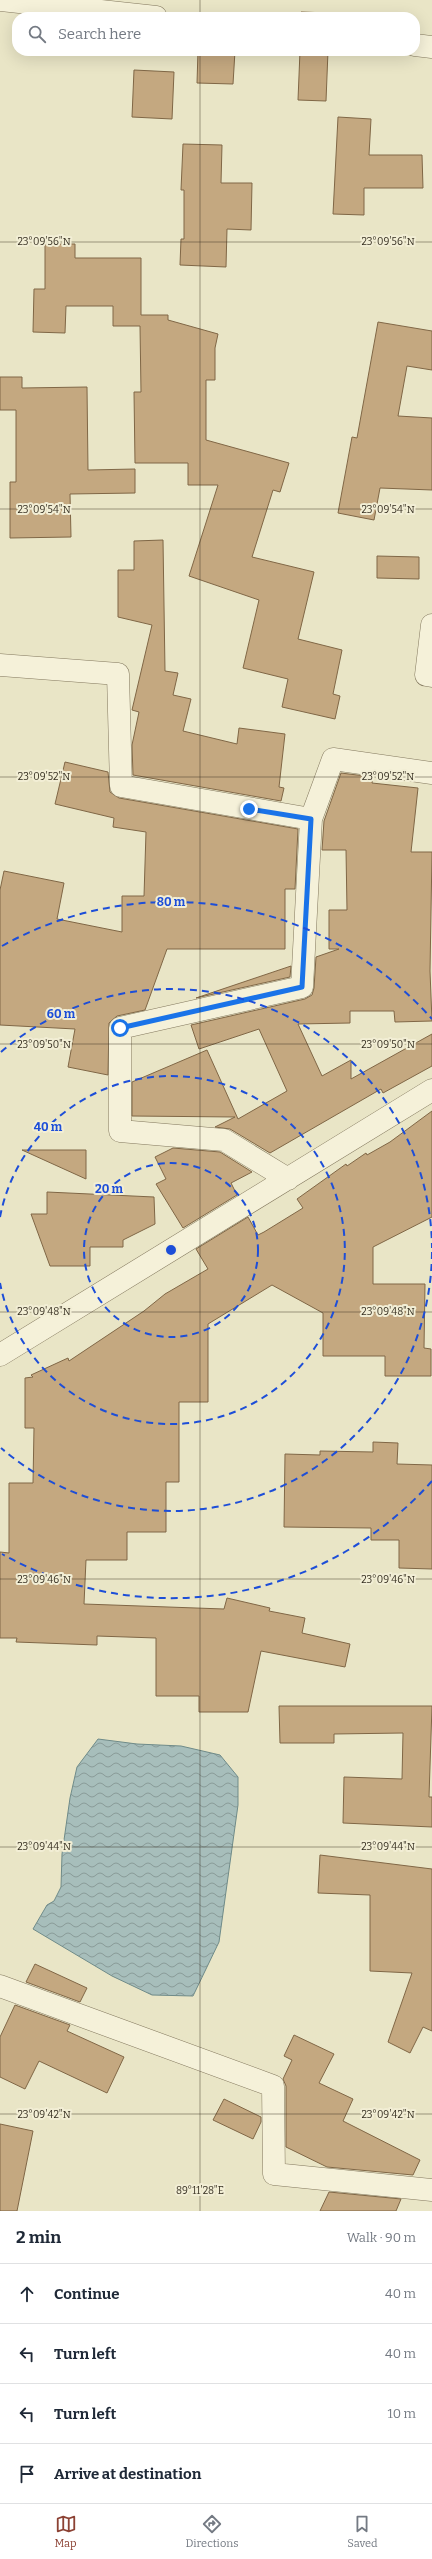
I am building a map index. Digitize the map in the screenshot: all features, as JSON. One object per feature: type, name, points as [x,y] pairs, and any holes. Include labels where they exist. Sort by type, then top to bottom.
[{"type":"street","points":[[0,0],[110,12]]},
{"type":"street","points":[[420,46],[432,47]]},
{"type":"street","points":[[432,625],[426,675],[432,676]]},
{"type":"street","points":[[0,665],[118,674],[121,786],[311,819]]},
{"type":"street","points":[[288,1178],[224,1140],[120,1131],[120,1028],[302,987],[311,819],[333,759],[432,773]]},
{"type":"street","points":[[0,1355],[432,1090]]},
{"type":"street","points":[[0,1986],[273,2086],[274,2174],[432,2190]]},
{"type":"water","points":[[98,1739],[137,1744],[181,1746],[220,1755],[238,1777],[238,1805],[219,1942],[193,1996],[152,1995],[112,1976],[33,1929],[47,1905],[54,1901],[61,1887],[62,1854],[70,1798],[77,1767]]},
{"type":"building","points":[[198,56],[235,56],[233,84],[197,83]]},
{"type":"building","points":[[300,56],[328,56],[326,101],[298,100]]},
{"type":"building","points":[[134,70],[174,72],[172,119],[132,117]]},
{"type":"building","points":[[338,117],[371,119],[369,155],[422,155],[423,188],[364,188],[364,215],[333,214]]},
{"type":"building","points":[[183,144],[222,145],[221,183],[252,183],[251,230],[227,229],[226,267],[180,265],[181,239],[184,239],[184,190],[181,190]]},
{"type":"building","points":[[45,244],[75,244],[75,258],[141,258],[141,315],[168,315],[168,320],[218,334],[215,348],[215,380],[206,380],[206,440],[289,463],[280,492],[273,490],[252,557],[314,572],[298,639],[342,650],[333,694],[340,696],[335,719],[282,707],[288,679],[243,668],[259,600],[189,576],[218,485],[188,485],[188,463],[135,463],[134,392],[141,392],[140,326],[113,326],[113,306],[66,306],[65,333],[33,332],[34,289],[45,289]]},
{"type":"building","points":[[378,322],[432,331],[432,370],[407,366],[398,416],[432,418],[432,490],[380,488],[374,520],[338,513],[352,437],[357,438]]},
{"type":"building","points":[[0,377],[22,377],[22,388],[87,387],[88,470],[135,469],[135,493],[70,494],[71,537],[10,538],[10,482],[16,482],[16,410],[0,410]]},
{"type":"building","points":[[163,540],[165,671],[178,673],[173,695],[191,699],[183,731],[237,744],[239,728],[285,734],[279,787],[284,788],[281,801],[133,775],[132,745],[139,712],[132,710],[152,625],[118,617],[118,570],[134,570],[134,541]]},
{"type":"building","points":[[377,556],[419,557],[419,579],[377,578]]},
{"type":"building","points":[[65,762],[108,772],[110,792],[119,798],[298,829],[295,889],[285,889],[285,949],[167,949],[145,1010],[117,1016],[109,1023],[108,1075],[68,1067],[75,1029],[0,1025],[0,890],[4,871],[64,883],[57,919],[122,932],[122,896],[144,896],[146,832],[113,827],[114,818],[55,804]]},
{"type":"building","points":[[341,773],[373,777],[372,783],[418,788],[411,852],[432,852],[430,971],[432,1021],[395,1022],[394,1011],[350,1011],[350,1023],[298,1024],[322,1076],[351,1060],[351,1079],[432,1034],[432,1066],[383,1093],[381,1089],[270,1153],[230,1129],[215,1127],[235,1117],[132,1116],[132,1082],[207,1050],[238,1119],[287,1091],[259,1029],[199,1049],[191,1025],[305,999],[312,995],[314,988],[316,957],[339,949],[329,949],[329,910],[347,910],[346,850],[322,850],[324,821]]},
{"type":"building","points":[[291,966],[290,977],[196,998]]},
{"type":"building","points":[[432,1111],[432,1217],[373,1247],[373,1284],[425,1284],[424,1348],[431,1349],[431,1376],[385,1376],[385,1356],[323,1356],[323,1313],[272,1285],[208,1324],[208,1402],[179,1402],[179,1482],[166,1482],[166,1532],[127,1532],[127,1560],[86,1560],[84,1604],[224,1609],[227,1598],[270,1608],[269,1611],[305,1618],[302,1633],[350,1644],[345,1667],[261,1651],[248,1712],[199,1712],[199,1696],[156,1696],[156,1638],[97,1636],[97,1645],[16,1642],[17,1638],[0,1638],[0,1552],[9,1553],[9,1483],[33,1483],[34,1428],[25,1428],[25,1378],[33,1377],[31,1375],[68,1358],[69,1361],[144,1311],[165,1294],[208,1269],[196,1249],[248,1217],[258,1235],[264,1232],[303,1208],[297,1199],[346,1164],[347,1166],[366,1153],[367,1155],[390,1142]]},
{"type":"building","points":[[173,1148],[220,1152],[252,1172],[231,1183],[237,1195],[183,1228],[156,1184],[166,1179],[155,1157]]},
{"type":"building","points":[[22,1150],[86,1150],[86,1179]]},
{"type":"building","points":[[47,1192],[154,1197],[155,1224],[123,1240],[123,1247],[90,1247],[90,1266],[50,1266],[31,1214],[47,1214]]},
{"type":"building","points":[[373,1442],[398,1443],[397,1464],[432,1465],[432,1569],[399,1568],[399,1540],[371,1540],[371,1528],[284,1527],[285,1454],[320,1455],[320,1451],[373,1452]]},
{"type":"building","points":[[279,1706],[432,1706],[429,1797],[432,1797],[432,1827],[343,1823],[344,1777],[402,1779],[403,1733],[334,1734],[334,1743],[280,1743]]},
{"type":"building","points":[[320,1855],[432,1869],[432,2031],[423,2027],[410,2053],[388,2042],[412,1973],[370,1971],[370,1895],[318,1893]]},
{"type":"building","points":[[35,1964],[87,1988],[80,2002],[26,1982]]},
{"type":"building","points":[[15,2005],[70,2025],[67,2031],[124,2057],[107,2093],[39,2061],[25,2089],[0,2077],[0,2037]]},
{"type":"building","points":[[294,2035],[334,2054],[319,2083],[353,2099],[343,2121],[420,2160],[413,2175],[327,2167],[286,2147],[286,2086],[283,2079],[292,2060],[284,2056]]},
{"type":"building","points":[[224,2099],[261,2117],[261,2122],[253,2139],[213,2120]]},
{"type":"building","points":[[0,2124],[33,2131],[17,2211],[0,2211]]},
{"type":"building","points":[[329,2192],[401,2199],[396,2211],[320,2211]]},
{"type":"route","points":[[120,1028],[302,987],[311,819],[249,809]]}]
